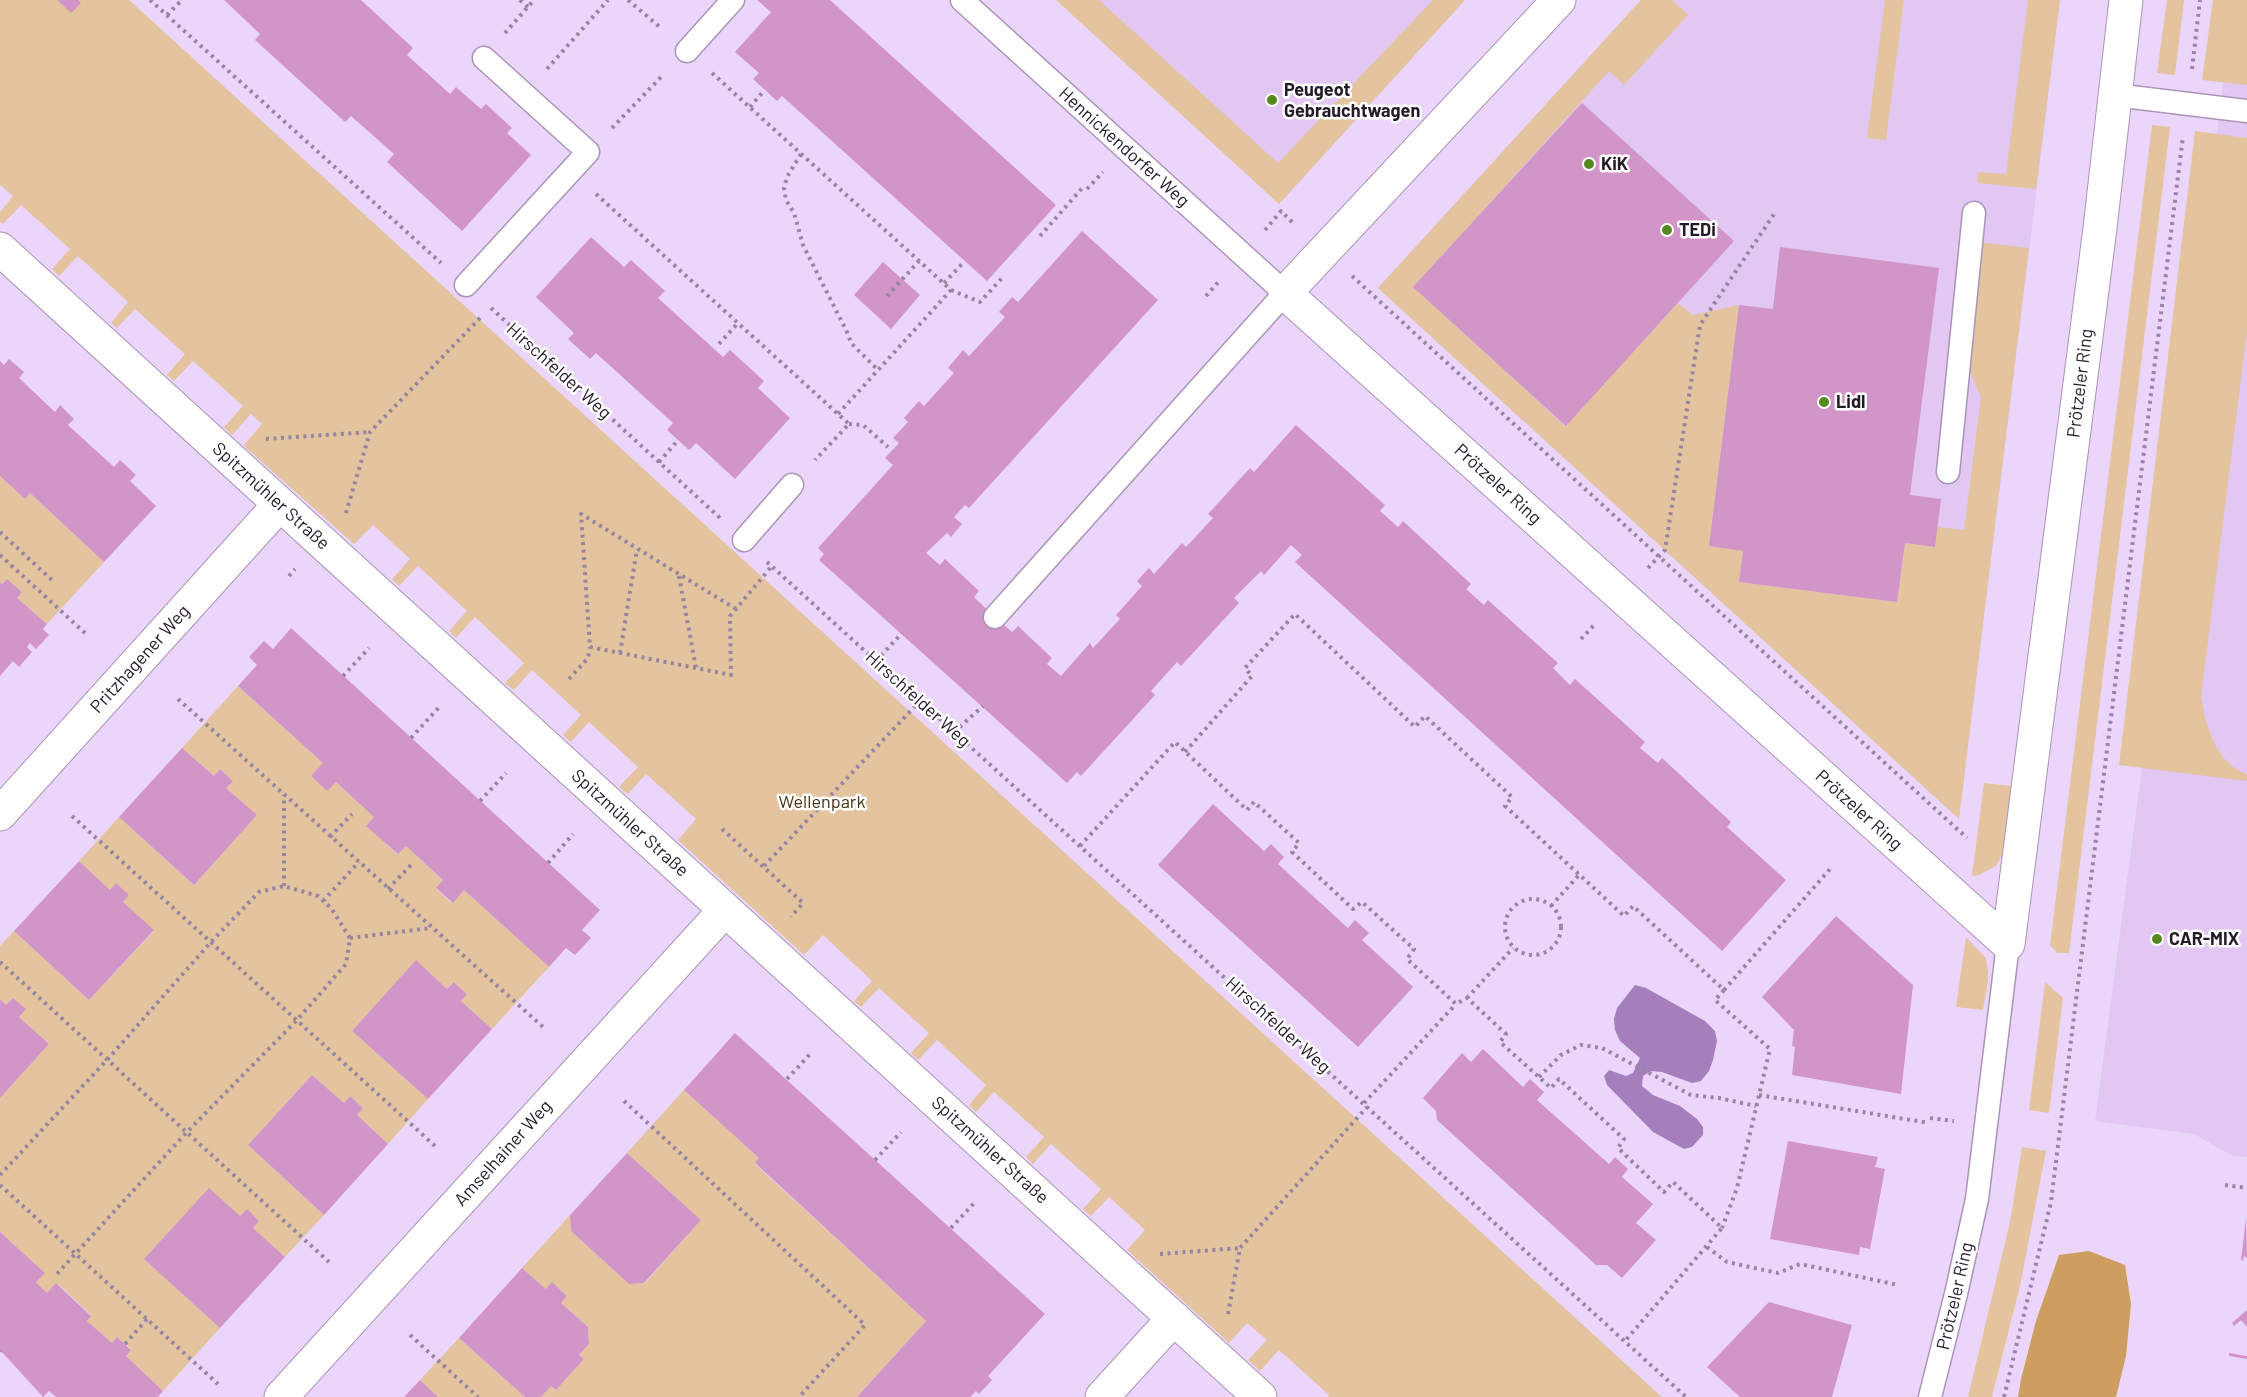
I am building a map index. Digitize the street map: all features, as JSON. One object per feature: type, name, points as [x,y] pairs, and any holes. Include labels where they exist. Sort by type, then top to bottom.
[{"type":"street","points":[[1285,293],[1559,0]]},
{"type":"street","name":"Prötzeler Ring","points":[[2008,944],[2126,0]]},
{"type":"street","name":"Spitzmühler Straße","points":[[0,249],[1260,1397]]},
{"type":"street","name":"Prötzeler Ring","points":[[1285,293],[2008,944]]},
{"type":"street","name":"Pritzhagener Weg","points":[[0,813],[280,504]]},
{"type":"street","name":"Amselhainer Weg","points":[[281,1397],[726,910]]},
{"type":"street","points":[[1102,1397],[1174,1318]]},
{"type":"lane","points":[[687,51],[734,0]]},
{"type":"lane","name":"Hennickendorfer Weg","points":[[962,0],[1285,293]]},
{"type":"lane","points":[[466,285],[588,152],[484,58]]},
{"type":"lane","points":[[2115,95],[2247,111]]},
{"type":"lane","points":[[1948,472],[1974,213]]},
{"type":"lane","points":[[995,617],[1285,293]]},
{"type":"lane","points":[[744,540],[792,485]]},
{"type":"lane","name":"Prötzeler Ring","points":[[1930,1397],[1977,1199],[2008,944]]},
{"type":"path","name":"Hirschfelder Weg","points":[[150,0],[1686,1397]]},
{"type":"path","points":[[167,15],[182,0]]},
{"type":"path","points":[[520,0],[528,7]]},
{"type":"path","points":[[484,58],[534,0]]},
{"type":"path","points":[[524,94],[608,0]]},
{"type":"path","points":[[628,0],[750,107],[951,290],[980,302],[1004,276]]},
{"type":"path","points":[[2004,1397],[2051,1202],[2200,0]]},
{"type":"path","points":[[588,152],[687,51]]},
{"type":"path","points":[[750,107],[762,93]]},
{"type":"path","points":[[801,154],[787,177],[784,188],[786,200],[794,213],[803,245],[851,343],[878,370]]},
{"type":"path","points":[[571,171],[849,424],[863,425],[888,447]]},
{"type":"path","points":[[1040,236],[1084,186]]},
{"type":"path","points":[[1262,234],[1281,212]]},
{"type":"path","points":[[1658,556],[1665,550],[1700,325],[1774,214]]},
{"type":"path","points":[[887,296],[919,261]]},
{"type":"path","points":[[944,284],[962,264]]},
{"type":"path","points":[[1348,273],[1967,838]]},
{"type":"path","points":[[838,414],[951,290]]},
{"type":"path","points":[[345,516],[370,432],[490,308]]},
{"type":"path","points":[[719,344],[738,323]]},
{"type":"path","points":[[792,485],[849,424]]},
{"type":"path","points":[[262,439],[370,432]]},
{"type":"path","points":[[659,462],[678,440]]},
{"type":"path","points":[[569,679],[588,658],[590,647],[581,514],[736,609]]},
{"type":"path","points":[[0,532],[54,582]]},
{"type":"path","points":[[620,653],[637,549]]},
{"type":"path","points":[[0,555],[85,633]]},
{"type":"path","points":[[590,647],[731,675],[730,616],[772,566]]},
{"type":"path","points":[[679,575],[696,668]]},
{"type":"path","points":[[1185,752],[1252,676],[1245,668],[1294,614],[1415,727],[1425,717],[1512,797],[1505,806],[1624,916],[1633,906],[1724,990]]},
{"type":"path","points":[[876,661],[902,633]]},
{"type":"path","points":[[343,676],[369,648]]},
{"type":"path","points":[[178,699],[543,1027]]},
{"type":"path","points":[[764,866],[920,701]]},
{"type":"path","points":[[954,732],[983,706]]},
{"type":"path","points":[[1080,846],[1175,742],[1247,810],[1254,802],[1299,843],[1292,852],[1353,909],[1362,902],[1414,949],[1407,959],[1456,1004]]},
{"type":"path","points":[[480,801],[506,773]]},
{"type":"path","points":[[284,795],[284,886]]},
{"type":"path","points":[[330,837],[352,814]]},
{"type":"path","points":[[72,816],[435,1146]]},
{"type":"path","points":[[722,829],[803,903]]},
{"type":"path","points":[[548,863],[573,834]]},
{"type":"path","points":[[323,901],[359,862]]},
{"type":"path","points":[[388,889],[411,865]]},
{"type":"path","points":[[1624,1341],[1722,1228],[1737,1188],[1770,1049],[1715,1000],[1830,869]]},
{"type":"path","points":[[1551,906],[1579,875]]},
{"type":"path","points":[[0,1174],[259,892],[284,886],[318,896],[331,908],[350,938],[346,964],[297,1020],[186,1133],[56,1275]]},
{"type":"path","points":[[1534,899],[1551,906],[1560,922],[1558,939],[1553,946],[1538,955],[1520,953],[1513,947],[1505,930],[1505,921],[1509,912],[1524,901],[1534,899]]},
{"type":"path","points":[[350,938],[431,928]]},
{"type":"path","points":[[1207,1348],[1226,1327],[1240,1248],[1456,1004],[1467,998],[1513,947]]},
{"type":"path","points":[[0,962],[329,1262]]},
{"type":"path","points":[[1467,998],[1506,1034],[1500,1042],[1551,1088],[1559,1079],[1624,1139],[1618,1148],[1664,1192],[1673,1182],[1722,1228]]},
{"type":"path","points":[[1539,1077],[1561,1055],[1581,1045],[1602,1048],[1691,1095],[1756,1106]]},
{"type":"path","points":[[787,1079],[812,1052]]},
{"type":"path","points":[[1759,1095],[1929,1123]]},
{"type":"path","points":[[624,1101],[865,1325],[799,1397]]},
{"type":"path","points":[[875,1160],[901,1132]]},
{"type":"path","points":[[0,1185],[218,1384]]},
{"type":"path","points":[[2225,1185],[2247,1188]]},
{"type":"path","points":[[951,1228],[976,1201]]},
{"type":"path","points":[[1707,1247],[1727,1262],[1778,1273],[1800,1264],[1898,1285]]},
{"type":"path","points":[[1128,1276],[1147,1255],[1240,1248]]},
{"type":"path","points":[[125,1344],[147,1319]]},
{"type":"path","points":[[410,1335],[478,1397]]},
{"type":"shaded area","name":"Peugeot Gebrauchtwagen","points":[[1061,0],[1465,0],[1282,201]]},
{"type":"shaded area","points":[[1641,0],[2060,0],[1959,819],[1378,288]]},
{"type":"shaded area","points":[[2247,0],[2247,1157],[2233,1156],[2194,1134],[2095,1121],[2142,768],[2225,65]]},
{"type":"shaded area","points":[[1635,985],[1646,988],[1705,1021],[1715,1031],[1717,1041],[1713,1060],[1709,1071],[1701,1081],[1692,1083],[1662,1072],[1651,1071],[1643,1076],[1642,1086],[1653,1095],[1680,1106],[1697,1119],[1703,1127],[1703,1135],[1692,1147],[1684,1149],[1653,1132],[1607,1085],[1604,1076],[1609,1070],[1626,1076],[1633,1073],[1640,1058],[1620,1041],[1615,1030],[1614,1019],[1617,1008]]},
{"type":"shaded area","points":[[2089,1251],[2125,1265],[2131,1304],[2126,1356],[2116,1397],[2018,1397],[2036,1321],[2059,1255]]},
{"type":"green space","name":"Wellenpark","points":[[0,0],[129,0],[1662,1397],[1328,1397],[1329,1395],[1279,1350],[1260,1371],[1248,1360],[1267,1340],[1247,1323],[1229,1343],[1127,1250],[1145,1230],[1109,1197],[1091,1216],[1083,1209],[1101,1189],[1051,1144],[1033,1164],[1026,1157],[1044,1137],[994,1092],[976,1112],[969,1105],[986,1085],[937,1040],[918,1060],[911,1053],[929,1033],[879,988],[861,1007],[854,1001],[872,981],[823,935],[804,955],[678,840],[696,819],[646,774],[628,794],[619,787],[638,767],[589,722],[571,742],[563,735],[581,715],[532,670],[514,690],[505,683],[524,663],[475,617],[456,638],[449,631],[467,611],[418,566],[399,586],[392,579],[410,559],[373,525],[354,544],[245,447],[244,445],[262,424],[251,414],[232,435],[224,427],[243,406],[193,361],[174,381],[167,375],[185,354],[135,309],[117,328],[111,323],[128,302],[78,256],[59,276],[52,269],[70,249],[21,205],[3,224],[0,222],[0,212],[13,196],[0,185]]},
{"type":"green space","points":[[1056,0],[1099,0],[1278,163],[1433,0],[1465,0],[1279,204]]},
{"type":"green space","points":[[1641,0],[1672,0],[1688,15],[1624,85],[1609,71],[1414,287],[1565,426],[1678,303],[1693,315],[1739,305],[1709,546],[1743,551],[1739,582],[1897,602],[1905,543],[1934,547],[1937,527],[1964,530],[1981,397],[1967,364],[1979,242],[2029,248],[1959,819],[1378,288]]},
{"type":"green space","points":[[1885,0],[1904,0],[1886,140],[1867,138]]},
{"type":"green space","points":[[2028,0],[2060,0],[2036,189],[1977,183],[1978,172],[2006,174]]},
{"type":"green space","points":[[2167,0],[2184,0],[2175,75],[2157,73]]},
{"type":"green space","points":[[2213,0],[2247,0],[2247,85],[2202,80]]},
{"type":"green space","points":[[2152,125],[2170,127],[2069,953],[2057,953],[2050,945]]},
{"type":"green space","points":[[2195,131],[2247,138],[2247,332],[2201,696],[2205,718],[2213,741],[2222,756],[2233,767],[2247,775],[2247,781],[2119,765]]},
{"type":"green space","points":[[0,476],[25,499],[30,493],[104,562],[47,624],[17,598],[22,592],[7,579],[2,584],[0,582]]},
{"type":"green space","points":[[238,686],[323,763],[311,776],[327,790],[336,782],[374,817],[367,826],[397,854],[406,846],[443,880],[436,889],[452,903],[464,890],[549,967],[492,1029],[461,1001],[467,994],[454,982],[447,989],[417,961],[352,1031],[428,1099],[388,1144],[357,1115],[363,1108],[351,1097],[344,1103],[312,1075],[248,1145],[324,1215],[285,1257],[253,1228],[259,1221],[247,1210],[240,1216],[145,1259],[220,1328],[163,1391],[126,1356],[131,1349],[117,1337],[112,1343],[87,1321],[91,1315],[57,1283],[47,1293],[36,1282],[44,1272],[0,1232],[0,1098],[49,1044],[19,1017],[18,1003],[13,998],[6,1005],[0,999],[0,946],[14,931],[89,1000],[154,931],[123,902],[129,895],[116,883],[110,890],[79,861],[119,817],[194,885],[257,815],[226,788],[232,780],[220,769],[214,776],[182,748]]},
{"type":"green space","points":[[1984,783],[2011,786],[2004,852],[1996,866],[1972,876]]},
{"type":"green space","points":[[1966,937],[1985,957],[1988,968],[1983,1010],[1956,1007]]},
{"type":"green space","points":[[2045,982],[2063,998],[2049,1113],[2029,1110]]},
{"type":"green space","points":[[684,1090],[759,1158],[755,1164],[926,1321],[857,1397],[525,1397],[541,1396],[551,1386],[556,1390],[584,1359],[579,1355],[589,1344],[588,1327],[561,1303],[567,1296],[553,1283],[546,1289],[522,1268],[570,1215],[571,1231],[629,1284],[645,1283],[701,1220],[627,1153]]},
{"type":"green space","points":[[2022,1147],[2046,1151],[2020,1286],[1992,1397],[1968,1397],[2010,1222]]},
{"type":"green space","points":[[459,1338],[525,1397],[438,1397],[420,1380]]},
{"type":"building","points":[[57,0],[78,0],[81,3],[71,13]]},
{"type":"building","points":[[224,0],[361,0],[413,48],[407,55],[450,94],[456,87],[481,109],[486,104],[512,128],[507,133],[531,155],[462,231],[387,162],[394,154],[351,116],[345,122],[255,40],[260,34]]},
{"type":"building","points":[[757,0],[830,0],[1056,205],[987,281],[782,96],[777,101],[753,79],[759,73],[735,52],[771,12]]},
{"type":"building","points":[[1582,103],[1734,241],[1566,426],[1413,287]]},
{"type":"building","points":[[1082,231],[1158,300],[969,508],[965,505],[954,517],[962,524],[951,537],[947,533],[926,553],[940,565],[945,559],[979,591],[974,597],[995,617],[1012,632],[1018,626],[1052,658],[1047,664],[1061,676],[1090,643],[1093,648],[1120,619],[1116,615],[1142,586],[1137,581],[1149,568],[1154,574],[1182,543],[1186,547],[1213,518],[1208,514],[1250,468],[1254,472],[1296,425],[1385,505],[1380,511],[1398,527],[1403,521],[1471,584],[1466,589],[1484,605],[1488,600],[1558,663],[1553,668],[1570,685],[1575,679],[1645,742],[1640,748],[1658,763],[1662,758],[1731,822],[1727,827],[1786,880],[1722,951],[1295,562],[1302,555],[1291,545],[1264,575],[1261,571],[1234,598],[1239,603],[1181,666],[1177,662],[1151,691],[1155,695],[1081,776],[1077,772],[1067,783],[819,560],[824,554],[818,548],[893,465],[885,458],[899,443],[893,438],[908,422],[904,418],[919,401],[924,406],[954,373],[948,368],[963,350],[969,356],[1005,317],[999,312],[1012,297],[1018,302]]},
{"type":"building","points":[[591,237],[624,267],[631,260],[665,291],[658,298],[723,357],[730,350],[764,381],[758,388],[790,418],[735,479],[696,443],[689,450],[667,430],[673,423],[596,353],[590,359],[568,339],[574,333],[536,297]]},
{"type":"building","name":"Lidl","points":[[1780,247],[1939,268],[1910,495],[1941,499],[1935,547],[1905,543],[1897,602],[1739,582],[1743,551],[1709,546],[1739,305],[1773,309]]},
{"type":"building","points":[[883,262],[920,295],[891,329],[854,295]]},
{"type":"building","points":[[9,359],[24,372],[19,378],[55,412],[60,405],[74,419],[68,425],[114,467],[120,460],[136,475],[130,481],[156,506],[104,562],[30,493],[25,499],[0,476],[0,361],[4,365]]},
{"type":"building","points":[[7,579],[22,592],[17,598],[47,624],[43,629],[49,635],[36,649],[30,643],[27,647],[32,652],[19,667],[13,661],[0,676],[0,582],[2,584]]},
{"type":"building","points":[[291,628],[600,910],[582,930],[591,938],[575,955],[566,948],[549,967],[464,890],[453,903],[436,888],[443,880],[406,846],[398,854],[366,826],[374,817],[336,782],[327,791],[311,776],[323,763],[238,686],[257,665],[249,657],[264,641],[273,649]]},
{"type":"building","points":[[182,748],[214,776],[220,769],[233,781],[226,788],[257,815],[194,885],[119,817]]},
{"type":"building","points":[[1213,804],[1264,851],[1271,844],[1284,857],[1278,864],[1348,928],[1355,920],[1369,933],[1362,940],[1413,987],[1358,1047],[1158,865]]},
{"type":"building","points":[[79,861],[110,890],[116,883],[129,895],[123,902],[154,930],[89,1000],[14,931]]},
{"type":"building","points":[[1836,916],[1913,985],[1901,1094],[1792,1075],[1794,1030],[1762,997]]},
{"type":"building","points":[[416,960],[447,989],[454,982],[467,994],[461,1001],[492,1029],[428,1099],[352,1031]]},
{"type":"building","points":[[13,998],[26,1009],[19,1017],[49,1044],[0,1098],[0,999],[6,1005]]},
{"type":"building","points":[[735,1033],[1045,1314],[988,1376],[992,1380],[979,1394],[976,1391],[970,1397],[857,1397],[926,1321],[755,1163],[759,1158],[684,1090]]},
{"type":"building","points":[[1483,1049],[1523,1087],[1530,1079],[1544,1092],[1537,1100],[1609,1164],[1615,1157],[1628,1169],[1622,1177],[1653,1204],[1636,1223],[1656,1240],[1622,1278],[1607,1265],[1596,1265],[1437,1120],[1436,1111],[1423,1098],[1462,1053],[1471,1062]]},
{"type":"building","points":[[312,1075],[344,1103],[350,1096],[363,1108],[357,1115],[388,1144],[324,1215],[248,1145]]},
{"type":"building","points":[[1788,1141],[1878,1157],[1875,1167],[1885,1169],[1870,1249],[1860,1247],[1859,1255],[1770,1239]]},
{"type":"building","points":[[627,1153],[701,1220],[644,1283],[629,1284],[571,1231],[570,1215]]},
{"type":"building","points":[[209,1188],[240,1216],[247,1209],[259,1221],[253,1228],[285,1257],[220,1328],[144,1259]]},
{"type":"building","points":[[2246,1218],[2247,1258],[2244,1256],[2243,1261],[2241,1260]]},
{"type":"building","points":[[0,1232],[45,1273],[36,1282],[47,1293],[56,1283],[91,1316],[87,1321],[112,1343],[117,1337],[131,1350],[126,1356],[163,1391],[158,1397],[56,1397],[49,1391],[43,1397],[0,1350]]},
{"type":"building","points":[[522,1268],[546,1289],[552,1282],[567,1296],[561,1303],[588,1327],[589,1344],[579,1355],[584,1359],[556,1390],[551,1386],[541,1397],[525,1397],[459,1338]]},
{"type":"building","points":[[1769,1302],[1852,1325],[1832,1397],[1740,1397],[1707,1367]]},
{"type":"building","points":[[2247,1310],[2247,1327],[2241,1320],[2234,1326],[2232,1323]]},
{"type":"building","points":[[2229,1353],[2247,1356],[2247,1359],[2229,1356]]},
{"type":"building","points":[[420,1380],[438,1397],[404,1397]]},
{"type":"place","name":"Peugeot Gebrauchtwagen","points":[[1272,100]]},
{"type":"place","name":"KiK","points":[[1589,164]]},
{"type":"place","name":"TEDi","points":[[1667,230]]},
{"type":"place","name":"Lidl","points":[[1824,402]]},
{"type":"place","name":"CAR-MIX","points":[[2157,939]]}]
